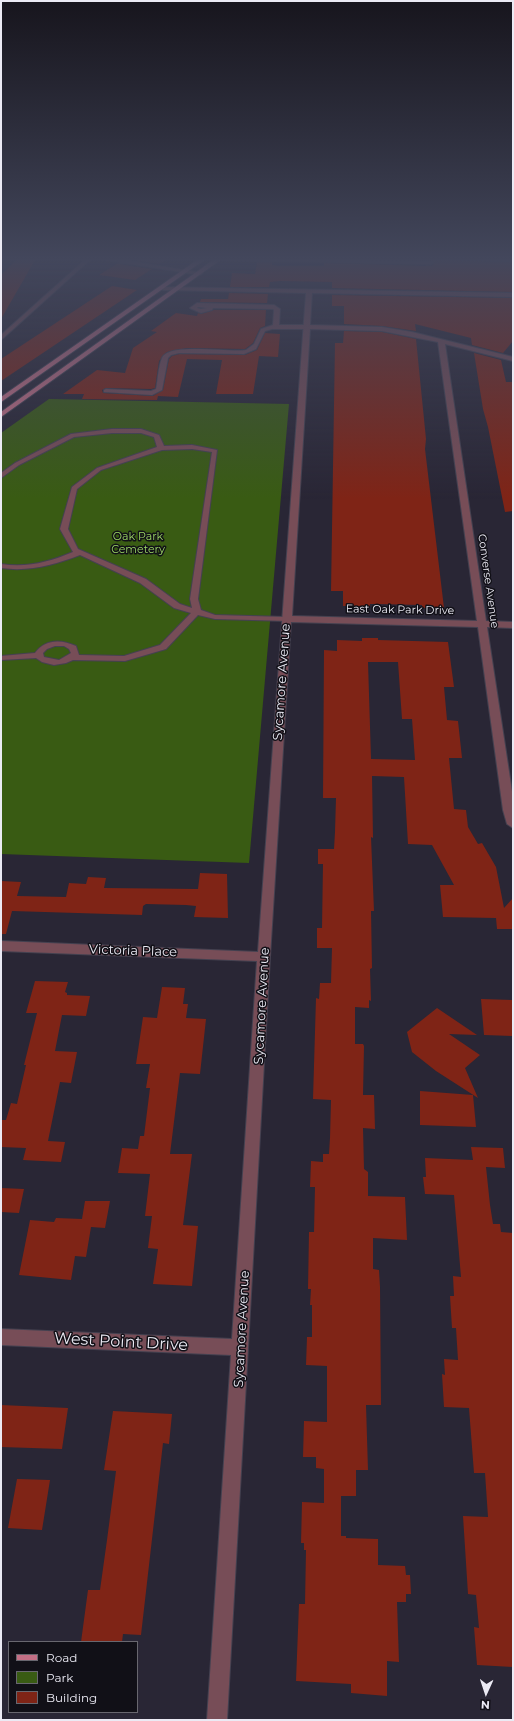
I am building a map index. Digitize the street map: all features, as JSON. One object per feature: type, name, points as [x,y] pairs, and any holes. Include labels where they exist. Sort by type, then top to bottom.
[{"type":"main road","points":[[1,400],[90,338]]},
{"type":"main road","points":[[1,414],[108,338]]},
{"type":"street","name":"Sycamore Avenue","points":[[217,1720],[264,957],[305,338]]},
{"type":"street","points":[[429,338],[513,359]]},
{"type":"street","name":"Converse Avenue","points":[[441,341],[509,810],[513,824]]},
{"type":"street","name":"East Oak Park Drive","points":[[286,619],[513,625]]},
{"type":"street","name":"Victoria Place","points":[[1,946],[264,957]]},
{"type":"street","name":"West Point Drive","points":[[1,1337],[241,1347]]},
{"type":"lane","points":[[106,391],[152,393],[159,390],[165,358],[169,354],[179,351],[251,351],[256,348],[260,338]]},
{"type":"lane","points":[[1,476],[17,464],[73,435],[112,432],[141,432],[157,436],[161,448]]},
{"type":"lane","points":[[197,611],[194,599],[215,451],[192,447],[161,448],[99,469],[74,488],[64,529],[75,550],[143,581],[177,606],[215,617],[286,619]]},
{"type":"lane","points":[[1,566],[28,569],[56,562],[80,552]]},
{"type":"lane","points":[[72,657],[125,659],[163,647],[197,611]]},
{"type":"lane","points":[[60,644],[73,648],[75,654],[69,660],[54,663],[40,658],[39,655],[44,647],[60,644]]},
{"type":"lane","points":[[1,658],[39,655]]},
{"type":"green space","name":"Oak Park Cemetery","points":[[49,399],[289,404],[249,863],[1,854],[1,433]]},
{"type":"building","points":[[32,338],[65,338],[1,381],[1,359]]},
{"type":"building","points":[[148,338],[255,338],[253,343],[245,349],[187,348],[167,352],[159,361],[155,388],[106,388],[102,390],[103,393],[153,396],[163,390],[169,359],[172,356],[179,354],[245,355],[257,350],[262,338],[280,338],[278,357],[259,356],[253,394],[216,394],[222,360],[187,359],[178,397],[158,396],[157,400],[82,399],[84,394],[63,394],[97,370],[125,373],[133,348]]},
{"type":"building","points":[[343,338],[416,339],[426,439],[425,449],[444,608],[422,608],[422,605],[376,604],[370,604],[370,606],[343,606],[343,591],[331,591],[335,343],[343,343]]},
{"type":"building","points":[[471,338],[513,338],[513,341],[503,353],[472,345]]},
{"type":"building","points":[[474,353],[501,360],[506,382],[513,382],[513,511],[505,512],[483,409]]},
{"type":"building","points":[[362,638],[378,638],[378,640],[448,642],[454,687],[444,687],[447,720],[458,721],[462,758],[449,758],[454,809],[466,810],[468,827],[478,844],[482,843],[496,867],[504,908],[513,898],[513,929],[497,929],[496,918],[443,917],[440,885],[454,885],[432,845],[408,844],[404,777],[372,776],[373,838],[371,837],[374,911],[371,911],[371,1001],[369,1000],[369,1008],[355,1007],[355,1044],[363,1044],[364,1046],[363,1095],[374,1095],[375,1129],[363,1128],[364,1169],[368,1172],[368,1196],[405,1197],[407,1240],[373,1238],[373,1269],[379,1270],[380,1287],[381,1405],[366,1405],[368,1470],[356,1470],[356,1496],[341,1496],[341,1536],[346,1536],[346,1538],[378,1539],[378,1565],[405,1566],[406,1575],[410,1575],[411,1594],[406,1594],[406,1602],[397,1602],[399,1662],[387,1661],[387,1696],[351,1693],[351,1684],[296,1681],[299,1604],[305,1604],[306,1550],[304,1550],[304,1543],[301,1543],[302,1502],[324,1503],[324,1469],[316,1468],[316,1457],[303,1457],[304,1421],[327,1422],[327,1366],[306,1365],[307,1337],[312,1337],[312,1305],[310,1305],[311,1289],[308,1289],[309,1232],[314,1232],[315,1187],[310,1187],[311,1161],[323,1162],[323,1154],[329,1154],[331,1100],[313,1099],[316,998],[319,999],[320,983],[331,983],[332,948],[317,948],[317,928],[322,928],[323,864],[318,864],[318,849],[334,849],[336,798],[323,798],[324,650],[337,651],[337,640],[362,641]],"holes":[[[368,662],[398,662],[402,719],[412,719],[415,760],[371,759]]]},
{"type":"building","points":[[200,873],[227,874],[228,918],[194,917],[196,906],[186,905],[146,904],[143,906],[142,915],[12,911],[6,934],[1,934],[1,881],[21,882],[17,896],[66,897],[69,883],[86,884],[88,877],[106,878],[104,888],[198,889]]},
{"type":"building","points":[[35,981],[68,982],[65,992],[67,995],[90,996],[86,1016],[62,1015],[55,1051],[77,1052],[71,1083],[60,1082],[48,1141],[65,1142],[61,1162],[23,1160],[26,1148],[1,1147],[1,1120],[6,1120],[11,1103],[17,1104],[26,1065],[24,1065],[37,1013],[26,1013]]},
{"type":"building","points":[[162,987],[185,988],[183,1004],[188,1004],[186,1018],[206,1019],[200,1074],[180,1073],[170,1154],[192,1154],[183,1225],[198,1226],[192,1286],[153,1284],[158,1249],[148,1248],[152,1216],[145,1216],[150,1174],[118,1173],[122,1148],[138,1149],[140,1136],[144,1136],[150,1088],[146,1088],[150,1064],[136,1064],[143,1017],[157,1018]]},
{"type":"building","points":[[481,999],[513,1000],[512,1036],[484,1035]]},
{"type":"building","points":[[437,1008],[477,1035],[449,1034],[480,1055],[465,1068],[478,1098],[436,1071],[412,1052],[407,1032]]},
{"type":"building","points":[[420,1091],[473,1095],[476,1127],[420,1125]]},
{"type":"building","points":[[471,1147],[503,1148],[505,1168],[486,1167],[490,1205],[493,1224],[500,1224],[501,1232],[513,1233],[513,1667],[477,1665],[474,1627],[479,1628],[476,1595],[468,1594],[463,1516],[488,1517],[485,1473],[474,1473],[469,1408],[444,1407],[442,1374],[445,1375],[444,1359],[458,1360],[456,1328],[452,1328],[450,1296],[454,1296],[453,1276],[461,1277],[454,1195],[425,1194],[423,1177],[426,1177],[425,1158],[473,1160]]},
{"type":"building","points":[[1,1188],[24,1189],[19,1213],[1,1212]]},
{"type":"building","points":[[85,1201],[110,1201],[105,1228],[91,1227],[86,1257],[75,1256],[71,1280],[19,1275],[30,1220],[54,1222],[56,1218],[82,1219]]},
{"type":"building","points":[[1,1405],[68,1408],[62,1449],[1,1447]]},
{"type":"building","points":[[113,1411],[172,1414],[169,1444],[163,1443],[141,1635],[123,1634],[122,1641],[81,1641],[88,1590],[100,1590],[107,1540],[116,1471],[104,1470]]},
{"type":"building","points":[[17,1479],[50,1480],[42,1530],[8,1528]]}]
